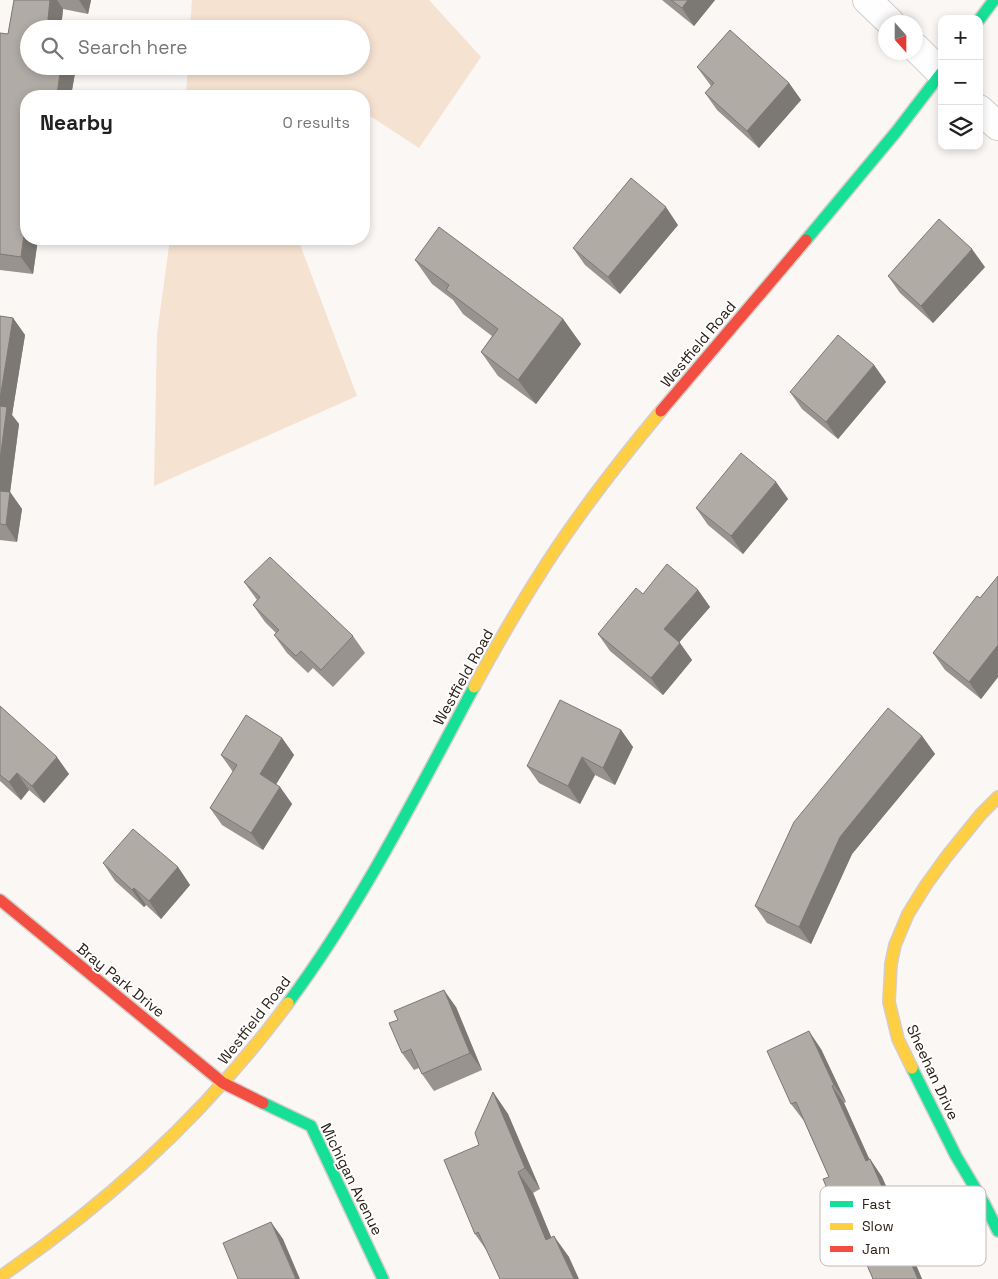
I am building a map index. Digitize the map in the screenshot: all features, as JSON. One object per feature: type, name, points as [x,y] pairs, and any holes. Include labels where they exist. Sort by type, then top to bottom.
[{"type":"main road","points":[[983,15],[994,0]]},
{"type":"main road","name":"Westfield Road","points":[[0,1277],[73,1225],[119,1185],[163,1144],[223,1083],[274,1022],[317,963],[356,901],[419,791],[499,641],[562,541],[654,421],[750,304],[831,212],[903,124],[938,77]]},
{"type":"main road","name":"Sheehan Drive","points":[[974,1186],[956,1156],[898,1039],[889,1002],[891,964],[894,946],[908,914],[926,885],[981,814],[998,797]]},
{"type":"main road","name":"Bray Park Drive","points":[[0,900],[223,1083]]},
{"type":"main road","name":"Michigan Avenue","points":[[223,1083],[311,1126],[383,1279]]},
{"type":"main road","name":"Sheehan Drive","points":[[986,1208],[998,1231]]},
{"type":"street","points":[[867,0],[883,15]]},
{"type":"street","points":[[923,55],[938,70]]},
{"type":"street","points":[[983,113],[998,126]]},
{"type":"shaded area","points":[[192,0],[429,0],[481,57],[419,148],[370,116],[370,90],[186,90],[187,75],[370,75],[370,20],[191,20]]},
{"type":"shaded area","points":[[169,245],[300,245],[357,396],[154,486],[157,334]]},
{"type":"building","points":[[14,0],[50,0],[48,20],[20,20],[20,75],[60,75],[58,90],[20,90],[20,245],[23,245],[21,257],[0,254],[0,33],[8,34]]},
{"type":"building","points":[[671,0],[688,0],[682,8]]},
{"type":"building","points":[[730,30],[789,83],[747,131],[705,93],[714,83],[697,67]]},
{"type":"building","points":[[631,178],[666,207],[608,277],[573,248]]},
{"type":"building","points":[[939,219],[972,249],[921,306],[888,276]]},
{"type":"building","points":[[439,227],[563,319],[518,380],[481,352],[498,329],[446,290],[449,285],[415,260]]},
{"type":"building","points":[[0,316],[13,318],[0,399]]},
{"type":"building","points":[[838,335],[874,365],[826,422],[790,392]]},
{"type":"building","points":[[0,406],[7,407],[0,460]]},
{"type":"building","points":[[741,453],[776,482],[731,536],[696,508]]},
{"type":"building","points":[[0,491],[10,492],[6,525],[0,524]]},
{"type":"building","points":[[270,557],[353,636],[321,670],[301,651],[296,656],[274,635],[279,630],[253,605],[260,597],[244,582]]},
{"type":"building","points":[[667,564],[698,590],[664,629],[680,643],[651,678],[598,634],[636,588],[643,594]]},
{"type":"building","points":[[998,576],[998,645],[969,682],[933,653],[977,596],[980,598]]},
{"type":"building","points":[[560,700],[621,730],[603,768],[582,757],[568,786],[527,766]]},
{"type":"building","points":[[0,706],[57,757],[32,786],[17,773],[9,782],[0,775]]},
{"type":"building","points":[[888,708],[922,736],[840,837],[799,927],[755,906],[794,822]]},
{"type":"building","points":[[246,715],[282,738],[260,774],[280,787],[251,833],[210,808],[237,765],[221,755]]},
{"type":"building","points":[[133,829],[178,867],[149,901],[134,888],[132,890],[103,863]]},
{"type":"building","points":[[444,990],[470,1053],[422,1074],[411,1049],[402,1053],[389,1023],[398,1020],[394,1011]]},
{"type":"building","points":[[809,1031],[866,1161],[870,1159],[882,1186],[826,1186],[823,1179],[829,1177],[796,1102],[791,1104],[767,1051]]},
{"type":"building","points":[[493,1092],[525,1168],[518,1172],[546,1240],[554,1236],[574,1279],[500,1279],[478,1232],[475,1234],[444,1160],[479,1145],[475,1133]]},
{"type":"building","points":[[271,1222],[296,1279],[238,1279],[223,1243]]},
{"type":"building","points":[[867,1266],[912,1266],[918,1279],[873,1279]]},
{"type":"traffic: fast","points":[[983,15],[994,0]]},
{"type":"traffic: fast","points":[[806,240],[896,132],[938,77]]},
{"type":"traffic: fast","points":[[288,1003],[315,966],[387,849],[474,687]]},
{"type":"traffic: fast","points":[[912,1068],[956,1156],[974,1186]]},
{"type":"traffic: fast","points":[[263,1103],[311,1126],[383,1279]]},
{"type":"traffic: fast","points":[[986,1207],[998,1231]]},
{"type":"traffic: slow","points":[[474,687],[521,604],[566,534],[661,411]]},
{"type":"traffic: slow","points":[[912,1068],[898,1039],[889,1002],[891,964],[895,945],[908,914],[926,885],[981,814],[998,797]]},
{"type":"traffic: slow","points":[[0,1277],[80,1218],[155,1152],[225,1080],[288,1003]]},
{"type":"traffic: jam","points":[[661,411],[806,240]]},
{"type":"traffic: jam","points":[[0,900],[223,1083],[263,1103]]}]
